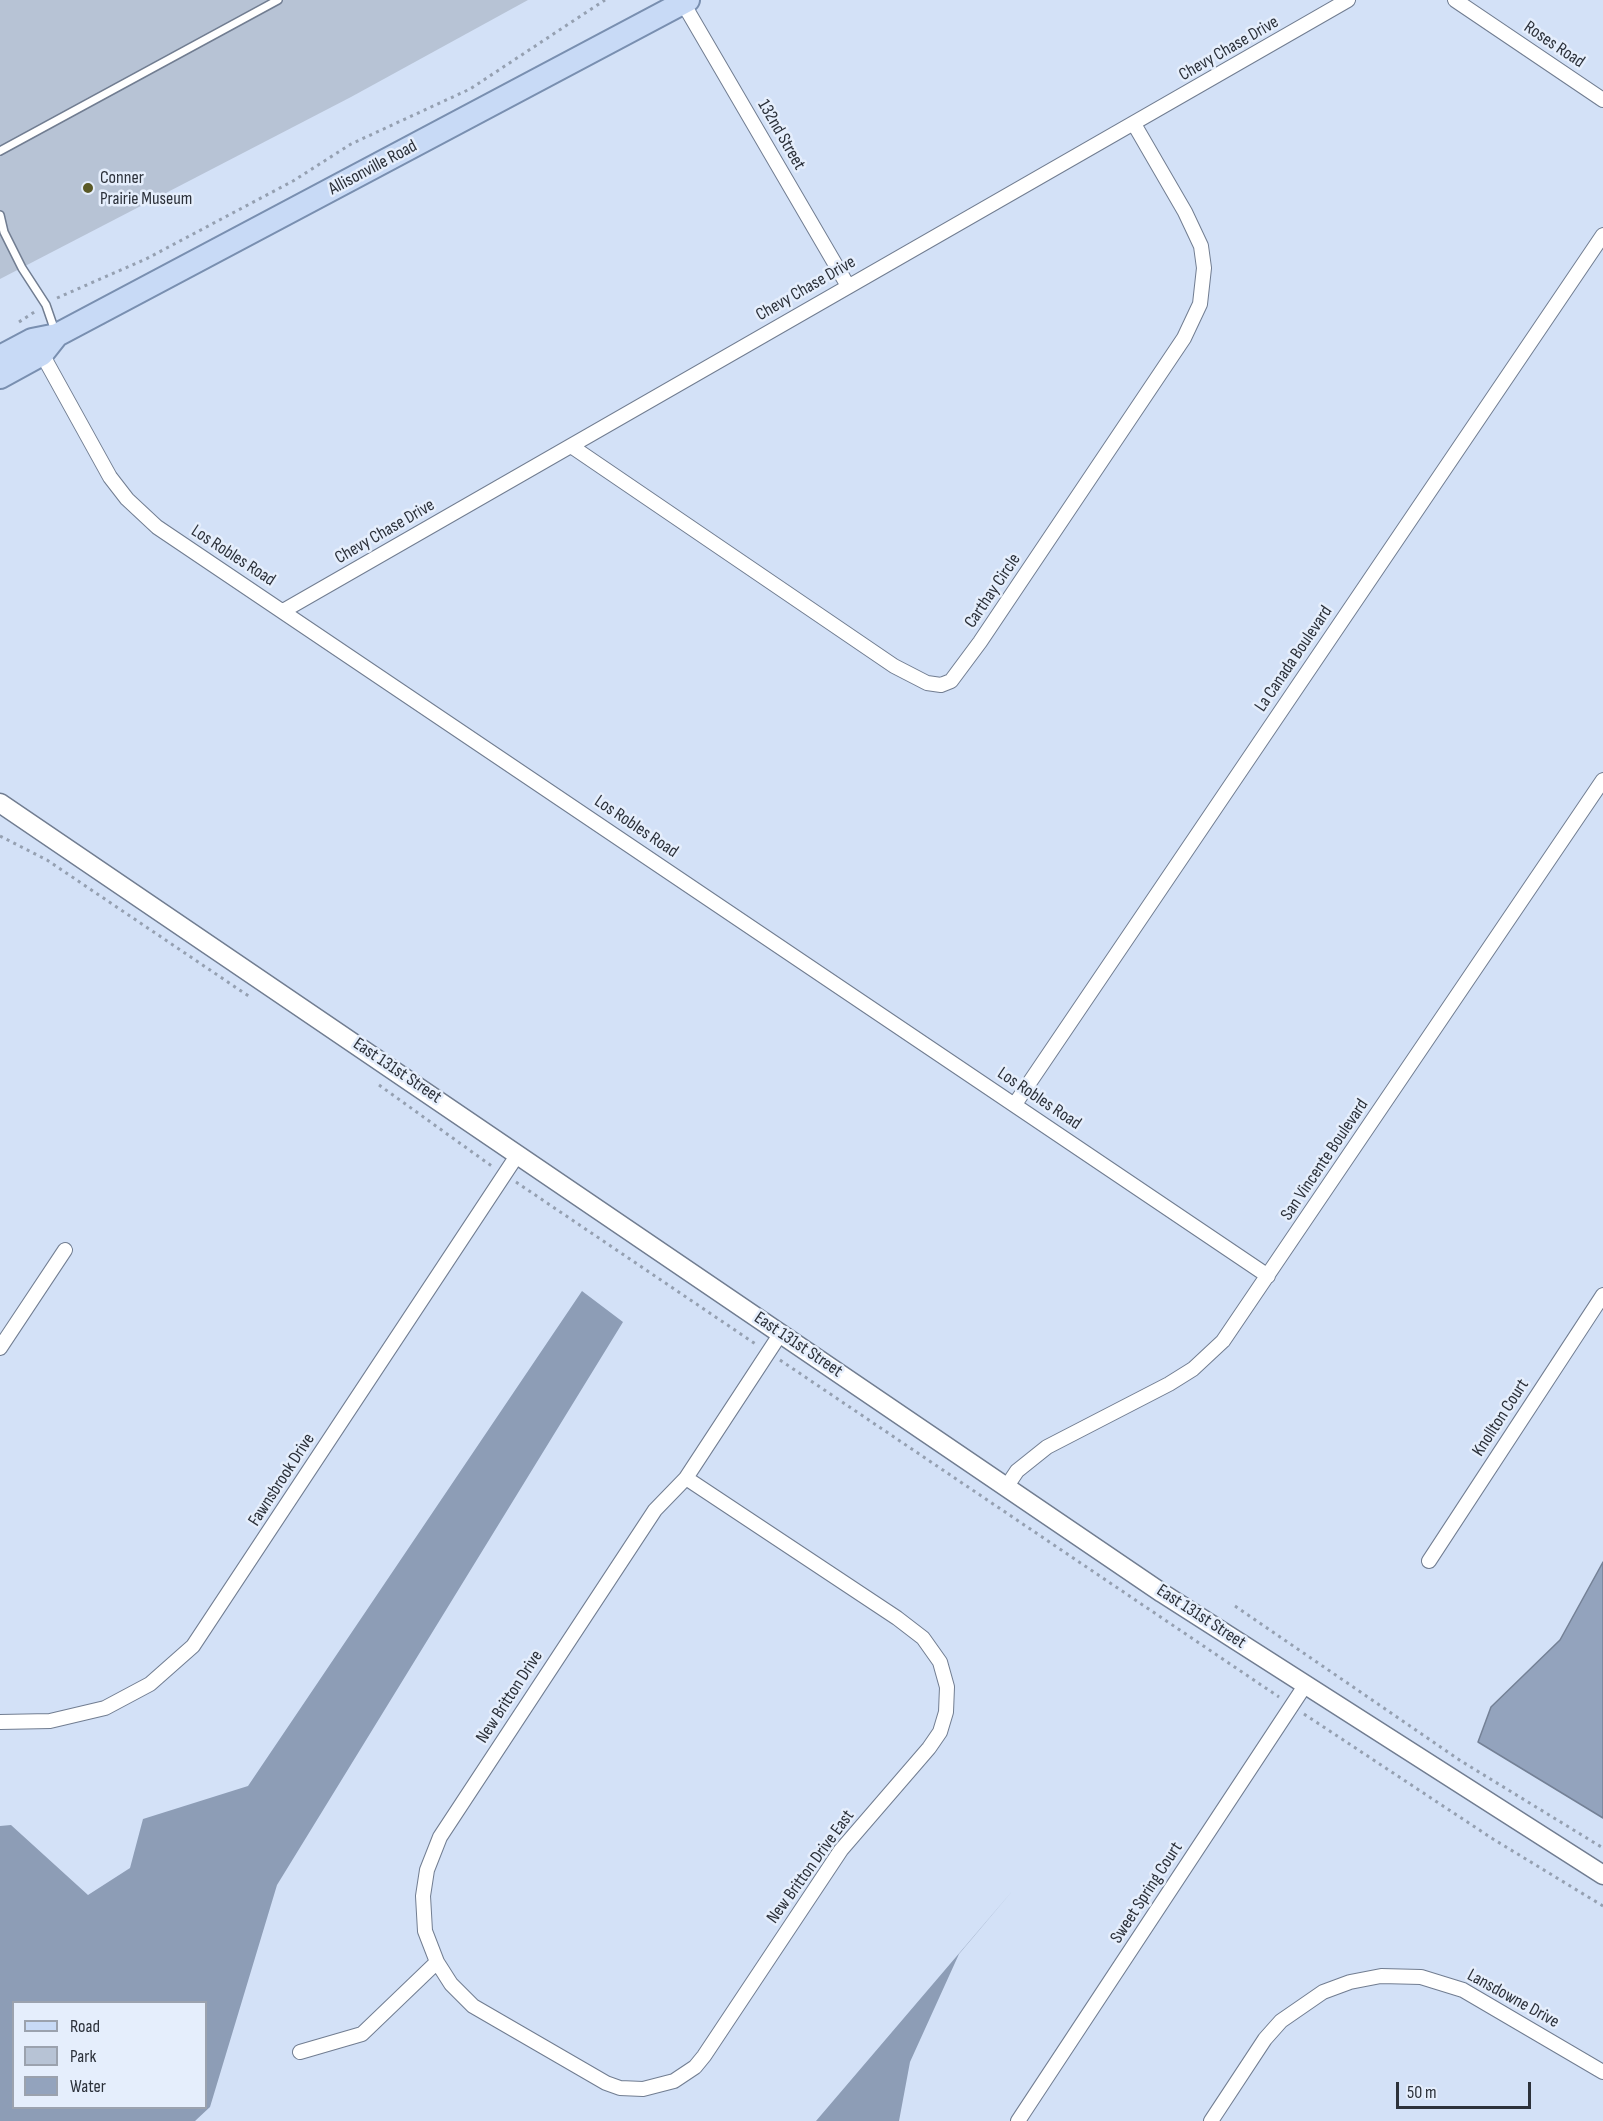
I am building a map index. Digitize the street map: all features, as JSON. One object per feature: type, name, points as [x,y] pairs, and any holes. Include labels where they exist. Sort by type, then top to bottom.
[{"type":"main road","name":"Allisonville Road","points":[[0,357],[32,340],[57,335],[685,2]]},
{"type":"main road","name":"Allisonville Road","points":[[0,376],[42,354],[57,335]]},
{"type":"street","name":"Chevy Chase Drive","points":[[283,611],[1348,0]]},
{"type":"street","name":"Roses Road","points":[[1455,0],[1603,100]]},
{"type":"street","name":"132nd Street","points":[[685,2],[848,286]]},
{"type":"street","name":"Carthay Circle","points":[[571,446],[894,666],[927,683],[941,685],[951,681],[1184,338],[1200,304],[1204,268],[1200,246],[1185,212],[1134,124]]},
{"type":"street","name":"La Canada Boulevard","points":[[1015,1104],[1603,235]]},
{"type":"street","name":"Los Robles Road","points":[[42,354],[110,477],[127,499],[157,527],[1269,1276]]},
{"type":"street","name":"San Vincente Boulevard","points":[[1007,1486],[1017,1471],[1047,1447],[1193,1369],[1223,1341],[1603,780]]},
{"type":"street","name":"East 131st Street","points":[[0,803],[1162,1593],[1603,1875]]},
{"type":"street","name":"Fawnsbrook Drive","points":[[0,1722],[50,1722],[105,1708],[150,1684],[193,1646],[519,1154]]},
{"type":"street","points":[[0,1348],[65,1250]]},
{"type":"street","name":"Knollton Court","points":[[1429,1561],[1603,1295]]},
{"type":"street","name":"New Britton Drive","points":[[437,1962],[428,1940],[423,1907],[424,1882],[432,1853],[451,1819],[655,1510],[686,1478],[780,1333]]},
{"type":"street","name":"New Britton Drive East","points":[[437,1962],[451,1984],[473,2006],[606,2083],[620,2088],[643,2089],[674,2081],[704,2056],[841,1850],[925,1754],[940,1731],[946,1712],[947,1687],[940,1662],[923,1638],[897,1618],[686,1478]]},
{"type":"street","name":"Sweet Spring Court","points":[[1018,2121],[1306,1684]]},
{"type":"street","points":[[300,2052],[362,2034],[437,1962]]},
{"type":"street","name":"Lansdowne Drive","points":[[1211,2121],[1266,2039],[1281,2021],[1323,1992],[1350,1982],[1381,1976],[1421,1977],[1463,1990],[1603,2072]]},
{"type":"lane","points":[[0,152],[278,0]]},
{"type":"lane","points":[[0,214],[4,232],[22,268],[46,305],[57,335]]},
{"type":"path","points":[[18,323],[46,305],[146,259],[293,181],[351,144],[470,89],[605,0]]},
{"type":"path","points":[[0,836],[47,860],[250,997]]},
{"type":"path","points":[[374,1080],[505,1174],[1292,1706],[1484,1833],[1603,1906]]},
{"type":"path","points":[[1235,1606],[1461,1761],[1603,1848]]},
{"type":"green space","name":"Conner Prairie Museum","points":[[0,0],[528,0],[351,97],[0,279]]},
{"type":"shaded area","points":[[582,1291],[623,1322],[277,1885],[210,2107],[195,2121],[0,2121],[0,1826],[11,1825],[88,1895],[130,1868],[143,1819],[248,1786]]},
{"type":"shaded area","points":[[1014,1889],[959,1954],[910,2062],[899,2121],[816,2121]]},
{"type":"water","points":[[1603,1562],[1603,1818],[1478,1742],[1491,1707],[1560,1640]]},
{"type":"place","name":"Conner Prairie Museum","points":[[88,188]]}]
